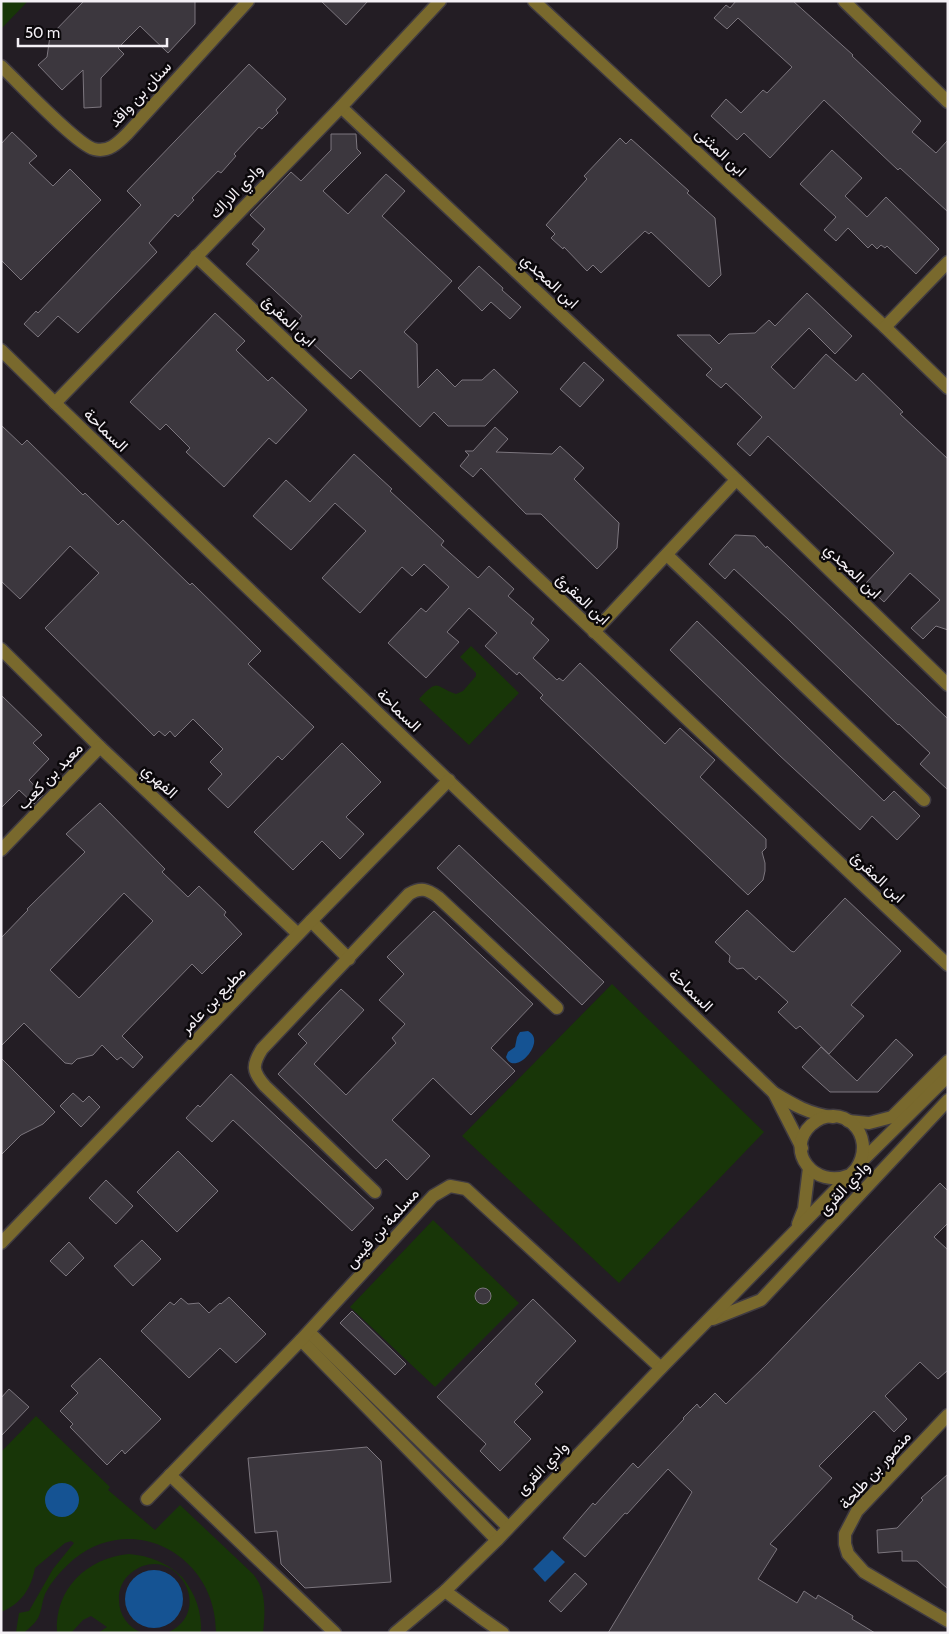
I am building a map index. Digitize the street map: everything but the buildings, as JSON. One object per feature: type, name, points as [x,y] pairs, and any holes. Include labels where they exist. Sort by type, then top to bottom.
[{"type":"street","name":"وادي الاراك","points":[[55,403],[440,1]]},
{"type":"street","name":"ابن المثنى","points":[[534,1],[885,327],[948,388]]},
{"type":"street","points":[[844,1],[948,102]]},
{"type":"street","name":"سنان بن واقد","points":[[1,66],[77,140],[93,149],[105,150],[115,145],[127,134],[241,3]]},
{"type":"street","name":"ابن المجدي","points":[[341,106],[736,480],[948,685]]},
{"type":"street","name":"ابن المقرئ","points":[[196,256],[948,965]]},
{"type":"street","points":[[885,327],[948,262]]},
{"type":"street","name":"السماحة","points":[[1,350],[774,1093],[816,1115],[833,1117]]},
{"type":"street","points":[[594,632],[736,480]]},
{"type":"street","points":[[667,555],[924,800]]},
{"type":"street","name":"الفهري","points":[[1,649],[100,747],[298,934]]},
{"type":"street","name":"معبد بن كعب","points":[[1,850],[100,747]]},
{"type":"street","name":"مطيع بن عامر","points":[[1,1243],[449,780]]},
{"type":"street","points":[[374,1192],[265,1086],[254,1069],[255,1060],[262,1049],[409,894],[416,890],[428,890],[445,903],[557,1008]]},
{"type":"street","points":[[311,921],[349,959]]},
{"type":"street","points":[[848,1121],[854,1125],[863,1138],[864,1146],[861,1162],[850,1174],[841,1178],[824,1178],[816,1174],[805,1162],[802,1148],[806,1132],[811,1126],[825,1118],[833,1117],[848,1121],[870,1123],[892,1117],[948,1061]]},
{"type":"street","name":"وادي القرى","points":[[861,1162],[948,1076]]},
{"type":"street","name":"السماحة","points":[[774,1093],[802,1148]]},
{"type":"street","name":"وادي القرى","points":[[708,1321],[761,1300],[948,1100]]},
{"type":"street","name":"وادي القرى","points":[[795,1231],[804,1209],[809,1168]]},
{"type":"street","name":"وادي القرى","points":[[395,1633],[445,1590],[496,1540],[850,1174]]},
{"type":"street","name":"مسلمة بن قيس","points":[[147,1499],[305,1336],[433,1196],[450,1186],[466,1189],[661,1368]]},
{"type":"street","points":[[305,1336],[508,1527]]},
{"type":"street","points":[[305,1336],[496,1540]]},
{"type":"street","name":"منصور بن طلحة","points":[[948,1415],[857,1511],[845,1534],[848,1554],[864,1572],[948,1621]]},
{"type":"street","points":[[170,1475],[334,1633]]},
{"type":"street","points":[[445,1590],[480,1618],[503,1633]]},
{"type":"green space","points":[[1,1],[28,1],[2,28]]},
{"type":"green space","points":[[471,646],[519,693],[469,745],[419,699],[434,686],[456,694],[463,691],[476,676],[476,673],[460,657]]},
{"type":"green space","points":[[612,984],[764,1132],[619,1283],[462,1136]]},
{"type":"green space","points":[[433,1220],[519,1303],[435,1387],[350,1307]]},
{"type":"green space","points":[[36,1416],[110,1487],[108,1490],[155,1530],[180,1505],[253,1574],[258,1580],[263,1594],[263,1633],[216,1633],[213,1606],[203,1582],[188,1563],[168,1549],[146,1541],[122,1539],[98,1545],[74,1559],[58,1575],[48,1589],[36,1621],[24,1633],[16,1632],[19,1613],[29,1611],[53,1569],[74,1543],[71,1541],[65,1543],[35,1568],[31,1583],[24,1595],[14,1605],[1,1612],[1,1452]]},
{"type":"green space","points":[[129,1554],[144,1556],[157,1561],[170,1567],[182,1577],[191,1589],[197,1603],[201,1633],[167,1633],[182,1623],[189,1610],[189,1595],[184,1582],[174,1571],[162,1565],[147,1565],[128,1575],[119,1592],[119,1605],[125,1620],[142,1633],[98,1633],[107,1627],[91,1616],[83,1620],[71,1633],[57,1633],[61,1603],[67,1590],[76,1579],[87,1569],[100,1562]]},
{"type":"water","points":[[528,1031],[533,1036],[534,1042],[528,1056],[516,1063],[510,1062],[506,1057],[508,1052],[515,1047],[520,1032]]},
{"type":"water","points":[[62,1483],[74,1488],[79,1500],[74,1512],[62,1517],[50,1512],[45,1500],[50,1488]]},
{"type":"water","points":[[552,1550],[565,1562],[545,1582],[533,1569]]},
{"type":"water","points":[[154,1570],[165,1572],[178,1583],[183,1599],[181,1610],[170,1623],[154,1628],[143,1626],[130,1615],[125,1599],[127,1588],[138,1575]]}]
